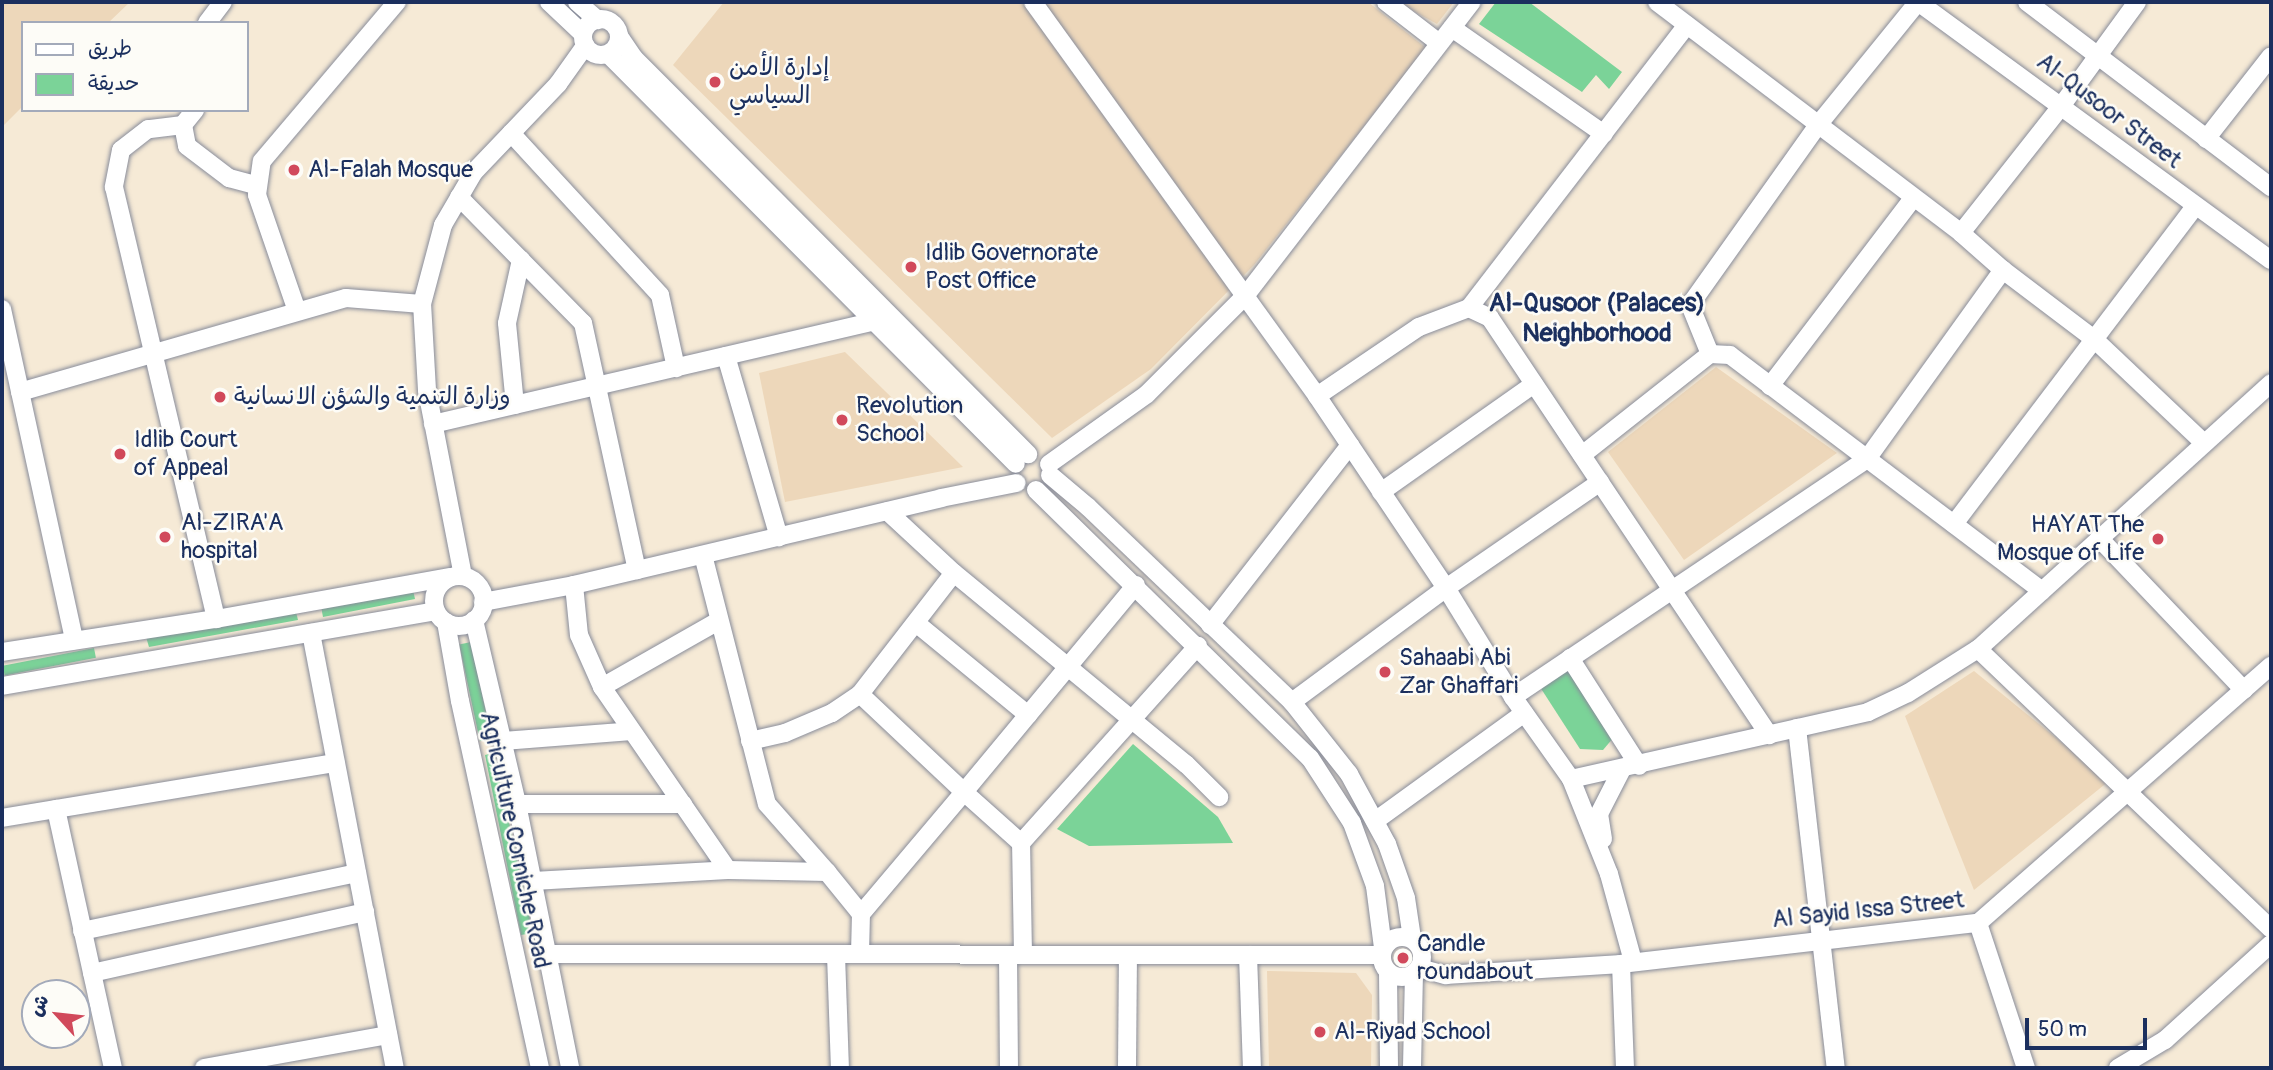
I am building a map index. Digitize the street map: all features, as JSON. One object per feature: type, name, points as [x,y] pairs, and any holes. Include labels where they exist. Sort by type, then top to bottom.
[{"type":"street","points":[[209,21],[223,2]]},
{"type":"street","points":[[297,311],[257,195],[262,162],[397,2]]},
{"type":"street","points":[[549,2],[873,321],[1022,459]]},
{"type":"street","points":[[578,2],[603,20],[614,24],[634,58],[1022,459]]},
{"type":"street","points":[[603,20],[609,2]]},
{"type":"street","points":[[1033,2],[1246,295],[1446,588],[1513,697],[1571,779],[1609,874]]},
{"type":"street","points":[[1386,2],[1439,43]]},
{"type":"street","points":[[483,601],[574,585],[1017,483],[1030,491],[1044,486],[1049,470],[1147,394],[1246,295],[1472,2]]},
{"type":"street","points":[[1657,2],[1961,233],[2003,270],[2094,339],[2203,442]]},
{"type":"street","points":[[1710,354],[1690,304],[1818,125],[1918,2]]},
{"type":"street","name":"Al-Qusoor Street","points":[[1918,2],[2271,260]]},
{"type":"street","name":"Al-Qusoor Street","points":[[2026,2],[2099,54],[2271,187]]},
{"type":"street","points":[[1961,233],[2062,105],[2137,2]]},
{"type":"street","points":[[593,47],[587,26],[603,20]]},
{"type":"street","points":[[1317,396],[1419,327],[1469,308],[1687,25]]},
{"type":"street","points":[[1451,28],[1604,134]]},
{"type":"street","points":[[456,577],[426,390],[422,304],[443,225],[474,172],[593,47],[617,47],[619,36]]},
{"type":"street","points":[[2206,139],[2271,55]]},
{"type":"street","points":[[193,112],[183,125],[148,129],[121,150],[114,187],[216,619]]},
{"type":"street","points":[[183,125],[187,146],[229,178],[258,186]]},
{"type":"street","points":[[511,133],[660,295],[676,368]]},
{"type":"street","points":[[459,197],[583,323],[637,570]]},
{"type":"street","points":[[1770,386],[1913,198]]},
{"type":"street","points":[[1954,524],[2195,206]]},
{"type":"street","points":[[515,405],[508,323],[521,260]]},
{"type":"street","points":[[1513,697],[1867,458],[2003,270]]},
{"type":"street","points":[[20,391],[346,298],[422,304]]},
{"type":"street","points":[[1469,308],[1490,318],[1769,735]]},
{"type":"street","points":[[2,309],[74,640]]},
{"type":"street","points":[[433,424],[873,321]]},
{"type":"street","points":[[1582,455],[1710,354],[1730,355],[2042,591]]},
{"type":"street","points":[[726,356],[779,537]]},
{"type":"street","points":[[1571,779],[1631,768],[1868,712],[1908,693],[1978,649],[2271,383]]},
{"type":"street","points":[[1381,492],[1534,384]]},
{"type":"street","points":[[1210,625],[1350,445]]},
{"type":"street","points":[[1022,459],[1040,456],[1049,470],[1292,702],[1349,774],[1387,844],[1406,898],[1412,938],[1421,949],[1417,971],[1412,1068]]},
{"type":"street","points":[[1017,483],[1022,459]]},
{"type":"street","points":[[1292,702],[1446,588],[1600,482]]},
{"type":"street","points":[[1036,490],[1310,758],[1352,823],[1375,886],[1384,958],[1389,1068]]},
{"type":"street","points":[[887,511],[954,573],[1186,764],[1219,797]]},
{"type":"street","points":[[2099,538],[2244,690]]},
{"type":"street","points":[[703,555],[767,804],[861,914]]},
{"type":"street","points":[[750,741],[785,733],[832,713],[860,694],[954,573]]},
{"type":"street","points":[[441,617],[434,595],[456,577]]},
{"type":"street","points":[[2,652],[216,619],[456,577],[480,588],[483,601],[474,620],[517,804],[570,1068]]},
{"type":"street","points":[[574,585],[579,635],[602,687],[728,870]]},
{"type":"street","points":[[860,954],[861,914],[1136,585]]},
{"type":"street","points":[[2,686],[311,633],[441,617],[460,626],[474,620]]},
{"type":"street","name":"Agriculture Corniche Road","points":[[441,617],[540,1068]]},
{"type":"street","points":[[602,687],[719,621]]},
{"type":"street","points":[[916,623],[1028,715]]},
{"type":"street","points":[[311,633],[395,1068]]},
{"type":"street","points":[[1009,1068],[1021,843],[1134,721],[1198,646]]},
{"type":"street","points":[[1978,649],[2271,929]]},
{"type":"street","points":[[1570,658],[1631,768]]},
{"type":"street","name":"Al Sayid Issa Street","points":[[1417,971],[1446,975],[1627,962],[1978,923],[2271,666]]},
{"type":"street","points":[[860,694],[1021,843]]},
{"type":"street","points":[[1375,821],[1524,713]]},
{"type":"street","points":[[1797,728],[1836,1068]]},
{"type":"street","points":[[503,741],[632,731]]},
{"type":"street","points":[[2,818],[336,763]]},
{"type":"street","points":[[1626,1068],[1627,962],[1599,814],[1631,768]]},
{"type":"street","points":[[517,804],[683,804]]},
{"type":"street","points":[[56,809],[113,1068]]},
{"type":"street","points":[[533,881],[728,870],[827,872]]},
{"type":"street","points":[[82,931],[357,873]]},
{"type":"street","points":[[92,973],[365,912]]},
{"type":"street","points":[[1978,923],[2026,1068]]},
{"type":"street","points":[[1384,958],[1398,936],[1412,938]]},
{"type":"street","points":[[2118,1068],[2165,1040],[2271,944]]},
{"type":"street","points":[[547,954],[1248,954],[1384,958],[1403,977],[1417,971]]},
{"type":"street","points":[[1248,954],[1252,1068]]},
{"type":"street","points":[[836,955],[840,1068]]},
{"type":"street","points":[[1127,1068],[1128,955]]},
{"type":"street","points":[[204,1068],[388,1035]]},
{"type":"shaded area","points":[[2,2],[130,2],[110,21],[21,21],[21,108],[2,127]]},
{"type":"shaded area","points":[[724,2],[1368,2],[1426,48],[1254,265],[1151,369],[1052,438],[673,65]]},
{"type":"shaded area","points":[[1397,2],[1454,2],[1437,24]]},
{"type":"shaded area","name":"Revolution School","points":[[845,352],[963,467],[785,502],[759,373]]},
{"type":"shaded area","points":[[1716,367],[1837,453],[1684,560],[1608,452]]},
{"type":"shaded area","points":[[1974,671],[2109,781],[1974,890],[1905,716]]},
{"type":"shaded area","name":"Al-Riyad School","points":[[1267,971],[1356,973],[1372,995],[1371,1068],[1269,1068]]},
{"type":"green space","points":[[1496,2],[1529,2],[1622,72],[1609,89],[1596,75],[1582,92],[1479,24]]},
{"type":"green space","points":[[413,590],[415,599],[323,617],[321,606]]},
{"type":"green space","points":[[296,612],[298,620],[149,647],[146,637]]},
{"type":"green space","points":[[471,642],[492,739],[480,741],[459,644]]},
{"type":"green space","points":[[94,648],[96,658],[5,676],[3,666]]},
{"type":"green space","points":[[1571,665],[1614,737],[1603,750],[1580,749],[1540,687]]},
{"type":"green space","points":[[1133,744],[1218,817],[1233,843],[1089,846],[1057,829]]},
{"type":"green space","points":[[494,753],[533,933],[521,935],[485,755]]},
{"type":"place","name":"إدارة الأمن السياسي","points":[[715,82]]},
{"type":"place","name":"Al-Falah Mosque","points":[[294,170]]},
{"type":"place","name":"Idlib Governorate Post Office","points":[[911,267]]},
{"type":"place","name":"وزارة التنمية والشؤن الانسانية","points":[[220,397]]},
{"type":"place","name":"Revolution School","points":[[842,420]]},
{"type":"place","name":"Idlib Court of Appeal","points":[[120,454]]},
{"type":"place","name":"Al-ZIRA'A hospital","points":[[165,537]]},
{"type":"place","name":"HAYAT The Mosque of Life","points":[[2158,539]]},
{"type":"place","name":"Sahaabi Abi Zar Ghaffari","points":[[1385,672]]},
{"type":"place","name":"Candle roundabout","points":[[1403,958]]},
{"type":"place","name":"Al-Riyad School","points":[[1320,1032]]},
{"type":"district","name":"Al-Qusoor (Palaces) Neighborhood","points":[[1597,319]]}]
